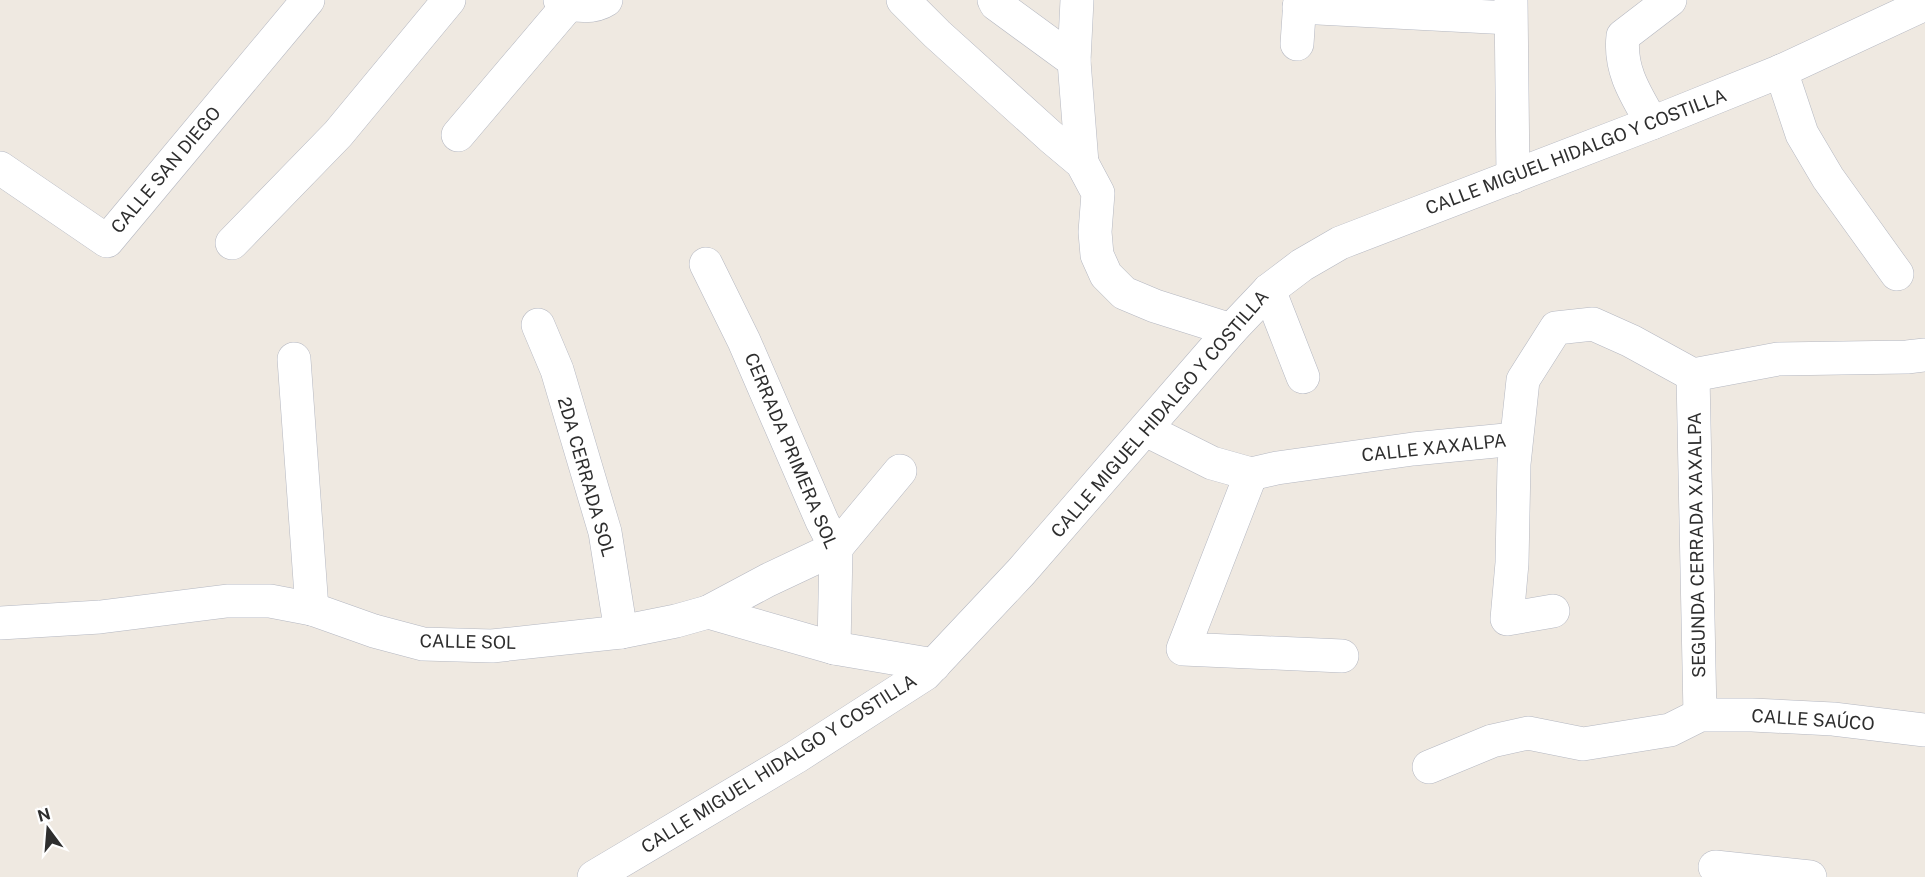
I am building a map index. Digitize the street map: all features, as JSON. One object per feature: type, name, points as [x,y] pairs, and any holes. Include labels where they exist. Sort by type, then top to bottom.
[{"type":"street","name":"CALLE SAN DIEGO","points":[[0,168],[107,241],[308,0]]},
{"type":"street","points":[[232,243],[338,134],[450,0]]},
{"type":"street","points":[[903,0],[937,34],[1082,163],[1098,193],[1095,232],[1097,255],[1106,274],[1124,293],[1155,306],[1231,330]]},
{"type":"street","points":[[994,0],[996,4],[1074,61]]},
{"type":"street","points":[[1077,0],[1074,61],[1082,163]]},
{"type":"street","points":[[1652,123],[1628,80],[1621,52],[1623,36],[1670,0]]},
{"type":"street","points":[[458,135],[584,2]]},
{"type":"street","points":[[1297,44],[1299,3],[1510,9],[1513,177]]},
{"type":"street","name":"CALLE MIGUEL HIDALGO Y COSTILLA","points":[[594,877],[796,757],[925,674],[1021,572],[1231,330],[1269,290],[1302,265],[1340,243],[1781,71],[1921,4]]},
{"type":"street","points":[[1781,71],[1802,134],[1828,178],[1897,274]]},
{"type":"street","name":"CERRADA PRIMERA SOL","points":[[706,264],[744,341],[822,521],[836,548],[834,648]]},
{"type":"street","points":[[1269,290],[1303,377]]},
{"type":"street","name":"CALLE XAXALPA","points":[[1146,430],[1212,463],[1251,474],[1277,468],[1413,449],[1516,439],[1523,380],[1556,328],[1593,324],[1631,340],[1693,375]]},
{"type":"street","name":"2DA CERRADA SOL","points":[[538,325],[556,370],[605,531],[621,632]]},
{"type":"street","points":[[1693,375],[1778,359],[1925,355]]},
{"type":"street","points":[[294,359],[312,609]]},
{"type":"street","name":"SEGUNDA CERRADA XAXALPA","points":[[1693,375],[1701,715]]},
{"type":"street","points":[[1516,439],[1512,563],[1507,619],[1553,611]]},
{"type":"street","points":[[836,548],[900,471]]},
{"type":"street","points":[[1251,474],[1183,650],[1342,656]]},
{"type":"street","name":"CALLE SOL","points":[[3,625],[100,617],[227,601],[270,601],[312,609],[374,632],[423,644],[492,646],[584,638],[676,621],[708,612],[836,548]]},
{"type":"street","points":[[708,612],[834,648],[934,665]]},
{"type":"street","points":[[1429,767],[1492,741],[1528,733],[1583,744],[1670,730],[1701,715]]},
{"type":"street","name":"CALLE SAÚCO","points":[[1701,715],[1833,719],[1925,730]]},
{"type":"street","points":[[1715,867],[1810,877]]}]
